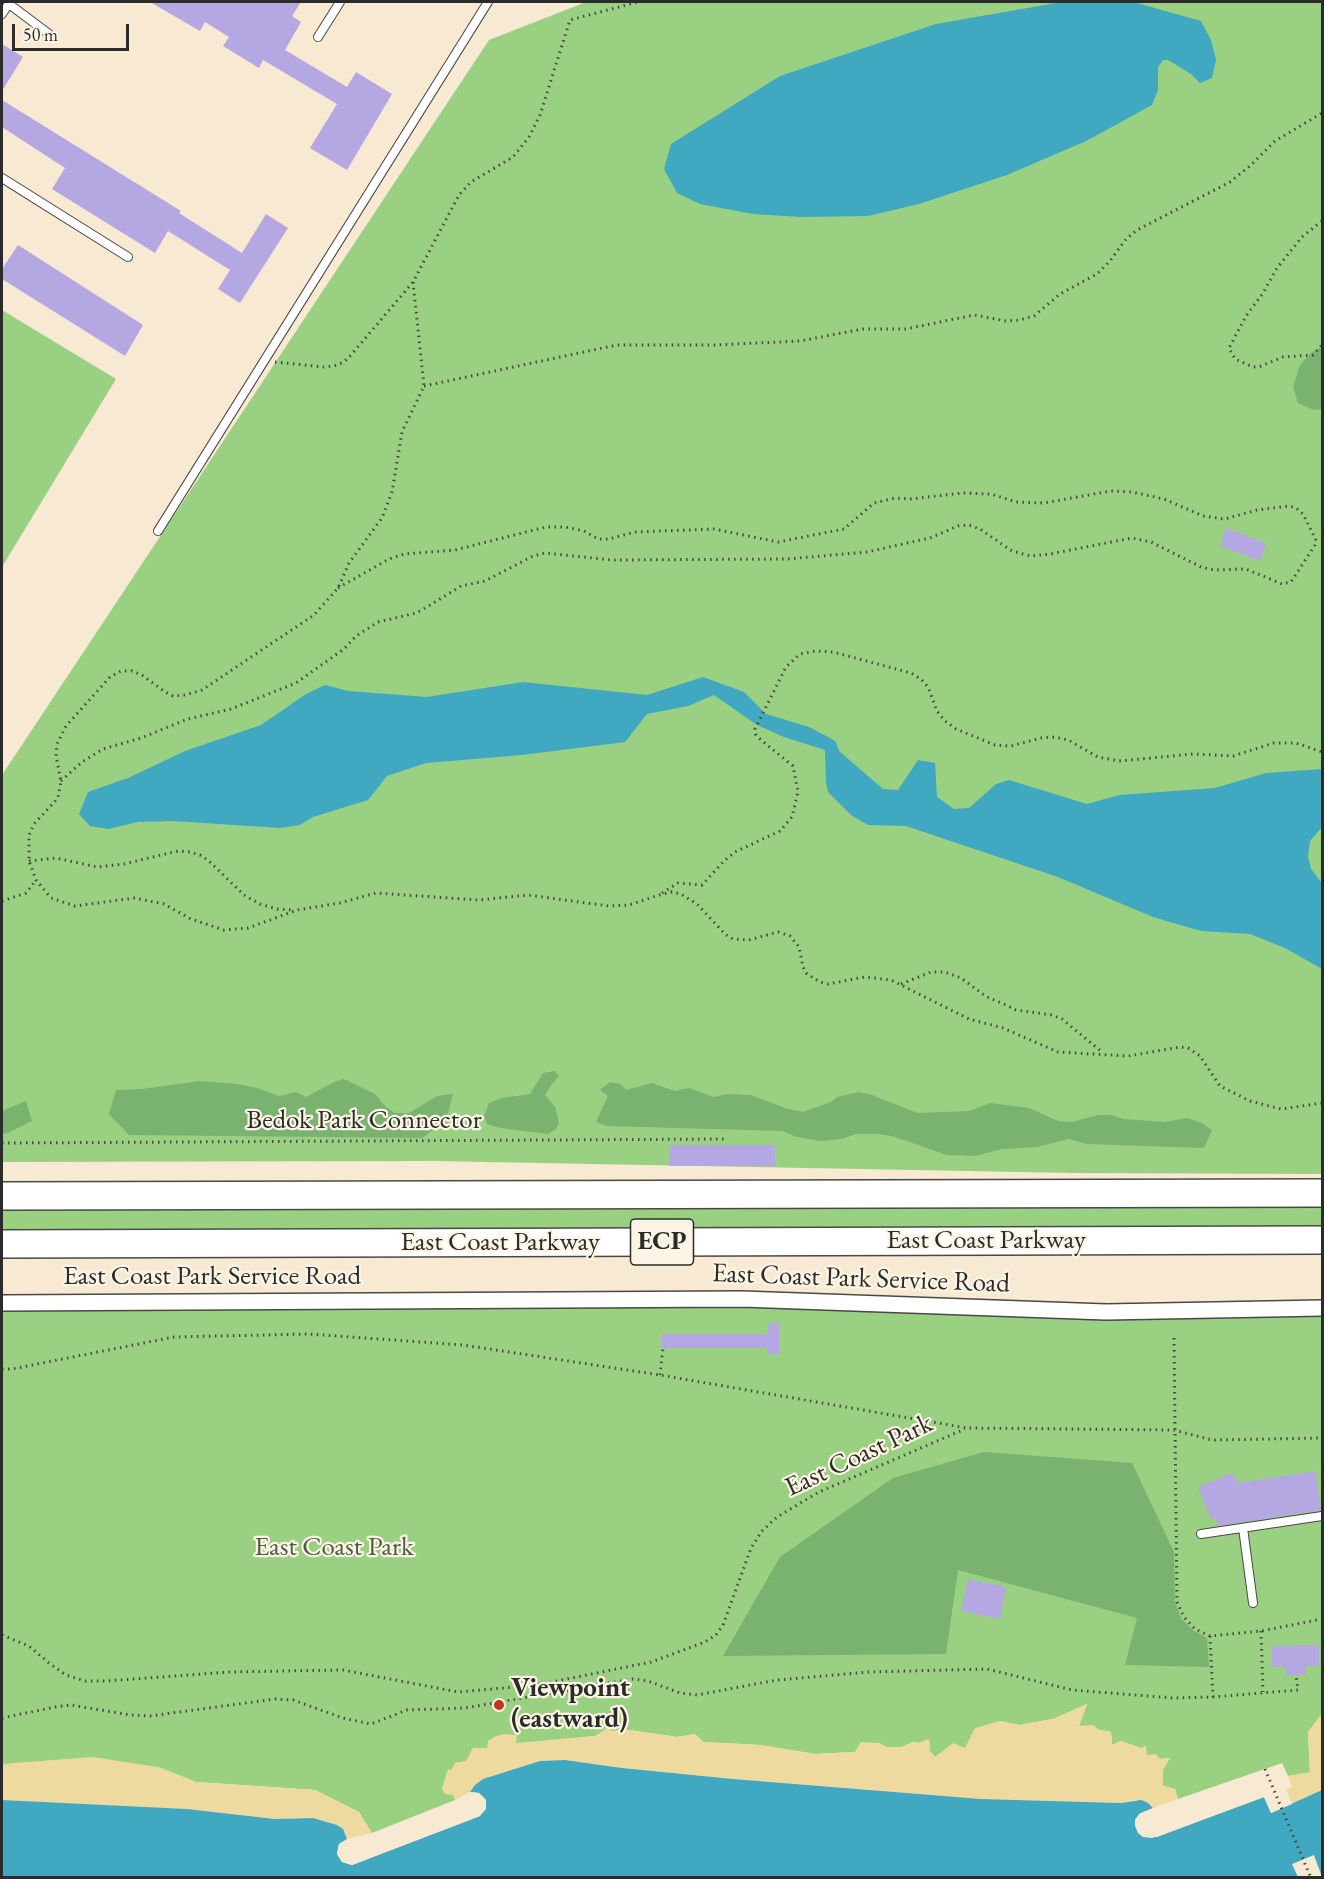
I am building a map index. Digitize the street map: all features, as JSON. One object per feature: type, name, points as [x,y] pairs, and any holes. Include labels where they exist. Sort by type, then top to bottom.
[{"type":"highway","name":"East Coast Parkway","points":[[2,1196],[1323,1193]]},
{"type":"highway","name":"East Coast Parkway","points":[[2,1244],[1323,1240]]},
{"type":"street","name":"East Coast Park Service Road","points":[[2,1303],[742,1299],[1106,1312],[1323,1308]]},
{"type":"lane","points":[[318,37],[340,2]]},
{"type":"lane","points":[[158,531],[488,2]]},
{"type":"lane","points":[[2,14],[9,3],[49,34]]},
{"type":"lane","points":[[2,178],[128,257]]},
{"type":"lane","points":[[1201,1534],[1323,1516]]},
{"type":"lane","points":[[1243,1528],[1253,1603]]},
{"type":"path","points":[[263,361],[324,367],[344,362],[413,282],[459,195],[471,182],[513,157],[528,137],[540,115],[570,20],[638,2]]},
{"type":"path","points":[[424,386],[617,345],[715,345],[800,341],[863,329],[906,329],[974,315],[1006,321],[1034,316],[1060,294],[1097,274],[1126,239],[1137,230],[1230,182],[1275,141],[1323,113]]},
{"type":"path","points":[[1323,221],[1302,237],[1277,268],[1263,293],[1246,316],[1229,348],[1235,359],[1253,367],[1283,357],[1313,355],[1323,345]]},
{"type":"path","points":[[413,282],[424,386],[402,432],[392,492],[382,518],[349,562],[338,588],[314,615],[202,690],[173,696],[132,671],[122,671],[110,677],[61,734],[56,756],[61,781],[58,798],[34,824],[29,835],[29,861],[36,880],[51,898],[75,906],[134,898],[164,904],[191,919],[224,930],[249,928],[297,910],[340,903],[376,893],[479,900],[528,895],[609,906],[629,905],[672,892],[681,894],[697,904],[726,935],[733,939],[749,940],[778,932],[790,936],[799,947],[803,967],[807,974],[820,982],[828,984],[865,977],[891,980],[969,1019],[1003,1028],[1058,1052],[1128,1056],[1181,1047],[1188,1048],[1200,1056],[1220,1086],[1250,1101],[1281,1109],[1323,1103]]},
{"type":"path","points":[[338,588],[389,559],[404,554],[455,550],[546,527],[565,527],[584,531],[598,539],[609,539],[636,532],[714,529],[778,542],[844,529],[874,503],[895,498],[963,492],[991,494],[1017,502],[1044,503],[1111,491],[1132,492],[1164,499],[1203,516],[1226,519],[1257,510],[1289,506],[1303,514],[1317,542]]},
{"type":"path","points":[[61,781],[82,762],[103,749],[141,738],[188,719],[231,709],[296,682],[378,622],[416,612],[461,586],[485,581],[533,556],[544,553],[604,560],[787,560],[867,552],[930,538],[958,526],[969,525],[980,529],[1012,551],[1031,556],[1088,548],[1112,540],[1132,538],[1151,542],[1202,567],[1214,570],[1246,569],[1282,584],[1291,582],[1317,542]]},
{"type":"path","points":[[1317,542],[1323,543]]},
{"type":"path","points":[[659,895],[678,884],[702,885],[735,852],[780,831],[792,817],[798,792],[793,766],[761,740],[756,735],[755,729],[786,667],[800,654],[833,651],[911,673],[928,687],[937,711],[945,721],[956,729],[995,745],[1011,746],[1054,737],[1068,740],[1098,757],[1119,761],[1193,754],[1233,756],[1274,743],[1296,743],[1323,752]]},
{"type":"path","points":[[29,861],[56,858],[98,867],[124,864],[178,851],[190,852],[209,861],[244,895],[260,904],[277,909],[297,910]]},
{"type":"path","points":[[2,901],[26,893],[36,880]]},
{"type":"path","points":[[901,984],[931,972],[945,972],[961,978],[987,997],[1016,1010],[1052,1015],[1062,1019],[1103,1053]]},
{"type":"path","name":"Bedok Park Connector","points":[[2,1143],[726,1139]]},
{"type":"path","name":"East Coast Park","points":[[2,1369],[12,1369],[174,1337],[309,1334],[463,1345],[660,1375],[967,1428],[1174,1430],[1212,1440],[1323,1438]]},
{"type":"path","points":[[1174,1338],[1177,1602],[1184,1617],[1195,1629],[1210,1636],[1261,1631],[1323,1619]]},
{"type":"path","points":[[660,1375],[663,1348]]},
{"type":"path","name":"East Coast Park","points":[[2,1635],[30,1646],[66,1675],[85,1681],[230,1672],[343,1670],[458,1692],[537,1685],[651,1662],[705,1642],[716,1635],[723,1625],[752,1548],[762,1531],[777,1517],[819,1492],[967,1428]]},
{"type":"path","points":[[1261,1631],[1263,1692]]},
{"type":"path","points":[[1210,1636],[1213,1697]]},
{"type":"path","points":[[2,1718],[71,1705],[150,1716],[275,1699],[293,1700],[343,1718],[371,1724],[397,1712],[408,1710],[465,1708],[633,1680],[648,1681],[680,1693],[697,1695],[788,1679],[869,1672],[987,1669],[1072,1690],[1173,1698],[1213,1697],[1298,1690],[1296,1675]]},
{"type":"path","points":[[1265,1769],[1311,1878]]},
{"type":"green space","points":[[586,2],[1322,2],[1322,1174],[1073,1173],[433,1161],[2,1162],[2,775],[489,40]]},
{"type":"green space","points":[[2,310],[116,379],[2,567]]},
{"type":"green space","points":[[1321,347],[1322,409],[1314,410],[1298,403],[1293,387],[1300,365],[1311,353]]},
{"type":"green space","points":[[554,1071],[559,1076],[545,1095],[555,1107],[559,1123],[556,1129],[548,1134],[500,1128],[487,1124],[484,1116],[489,1103],[502,1098],[530,1094],[543,1073]]},
{"type":"green space","points":[[344,1079],[375,1094],[385,1106],[395,1113],[409,1113],[437,1096],[453,1094],[448,1113],[440,1125],[422,1138],[129,1135],[109,1114],[116,1090],[200,1081],[238,1084],[279,1096],[296,1092],[306,1097]]},
{"type":"green space","points":[[610,1082],[620,1084],[626,1090],[652,1083],[675,1091],[689,1088],[714,1097],[727,1094],[751,1095],[803,1112],[831,1102],[837,1097],[859,1092],[917,1113],[970,1111],[990,1103],[1029,1108],[1058,1121],[1072,1122],[1098,1115],[1164,1122],[1187,1118],[1202,1123],[1212,1130],[1204,1148],[1087,1144],[1069,1139],[1037,1147],[1002,1149],[975,1156],[947,1155],[892,1136],[879,1134],[856,1134],[842,1139],[821,1141],[797,1137],[782,1131],[607,1126],[596,1122],[608,1096],[600,1090]]},
{"type":"green space","points":[[26,1101],[32,1121],[2,1134],[2,1111]]},
{"type":"green space","points":[[1322,1206],[1322,1228],[2,1231],[2,1210]]},
{"type":"green space","name":"East Coast Park","points":[[781,1299],[1322,1311],[1322,1714],[1308,1732],[1310,1773],[1288,1776],[1282,1763],[1178,1799],[1175,1789],[1163,1786],[1163,1769],[1170,1758],[1159,1759],[1147,1755],[1141,1748],[1121,1741],[1112,1745],[1111,1732],[1079,1726],[1087,1704],[1053,1719],[1019,1725],[1000,1721],[965,1748],[935,1757],[930,1751],[929,1739],[902,1747],[861,1743],[855,1752],[815,1754],[760,1745],[703,1742],[695,1734],[677,1737],[629,1730],[487,1748],[466,1761],[455,1763],[455,1800],[372,1833],[359,1812],[315,1790],[196,1782],[158,1767],[2,1764],[2,1310]]},
{"type":"green space","points":[[984,1452],[1132,1463],[1174,1552],[1175,1602],[1181,1618],[1194,1631],[1207,1638],[1209,1667],[1125,1665],[1137,1618],[958,1570],[946,1654],[723,1656],[780,1557],[893,1478]]},
{"type":"sand","points":[[1087,1704],[1079,1726],[1094,1725],[1098,1730],[1111,1732],[1112,1745],[1121,1741],[1140,1748],[1146,1746],[1147,1755],[1156,1754],[1160,1759],[1170,1758],[1163,1770],[1163,1786],[1175,1789],[1178,1799],[1153,1808],[1148,1803],[1133,1800],[1121,1803],[981,1799],[733,1779],[565,1760],[540,1761],[483,1779],[470,1792],[455,1800],[453,1795],[445,1794],[442,1788],[448,1769],[451,1770],[455,1763],[466,1761],[473,1748],[487,1748],[488,1741],[504,1734],[517,1735],[516,1743],[595,1736],[607,1728],[612,1731],[629,1730],[677,1737],[695,1734],[703,1742],[760,1745],[815,1754],[855,1752],[861,1742],[879,1743],[886,1747],[902,1747],[929,1739],[930,1751],[935,1757],[953,1743],[965,1748],[975,1728],[1000,1721],[1019,1725],[1053,1719]]},
{"type":"sand","points":[[1322,1714],[1322,1790],[1292,1804],[1286,1789],[1292,1787],[1288,1776],[1310,1772],[1308,1732]]},
{"type":"sand","points":[[92,1757],[158,1767],[196,1782],[315,1790],[359,1812],[372,1833],[347,1839],[343,1829],[337,1825],[313,1818],[275,1819],[187,1809],[2,1800],[2,1764]]},
{"type":"water","points":[[1062,2],[1137,3],[1201,21],[1211,40],[1216,60],[1212,78],[1200,83],[1191,74],[1168,60],[1163,60],[1158,67],[1158,90],[1152,105],[1086,141],[1007,175],[919,204],[868,216],[801,217],[753,214],[700,204],[677,193],[664,169],[671,144],[780,76],[936,24]]},
{"type":"water","points":[[703,677],[744,692],[766,714],[809,727],[830,738],[836,742],[839,751],[883,789],[898,790],[918,760],[935,763],[937,797],[954,809],[969,808],[996,784],[1009,780],[1087,804],[1119,795],[1215,788],[1266,773],[1322,769],[1322,827],[1310,841],[1308,856],[1311,869],[1322,883],[1322,969],[1285,948],[1250,934],[1201,931],[1153,917],[1058,877],[906,826],[868,825],[851,815],[828,792],[825,750],[784,737],[757,725],[714,695],[688,706],[647,714],[625,742],[522,755],[426,763],[387,776],[368,800],[313,817],[300,825],[280,828],[173,821],[138,822],[108,829],[90,826],[79,814],[88,792],[128,778],[185,751],[261,725],[306,694],[325,685],[348,691],[427,697],[523,682],[647,695]]},
{"type":"water","points":[[565,1760],[733,1779],[981,1799],[1121,1803],[1141,1800],[1153,1808],[1141,1813],[1135,1820],[1140,1834],[1157,1837],[1264,1797],[1271,1813],[1322,1790],[1322,1877],[2,1877],[2,1800],[187,1809],[275,1819],[313,1818],[343,1829],[347,1839],[339,1844],[337,1854],[342,1862],[352,1865],[480,1816],[486,1800],[479,1793],[470,1792],[483,1779],[540,1761]]},
{"type":"pier","points":[[467,1793],[479,1793],[486,1800],[486,1809],[480,1816],[352,1865],[342,1862],[337,1854],[339,1844],[350,1838],[342,1846],[340,1853],[344,1859],[352,1862],[478,1813],[483,1808],[483,1801]]},
{"type":"pier","points":[[1263,1794],[1267,1796],[1272,1809],[1291,1801],[1292,1804],[1271,1813],[1264,1797],[1152,1838],[1143,1837],[1135,1826],[1135,1820],[1139,1814],[1156,1807],[1139,1819],[1139,1827],[1145,1834],[1156,1834]]},
{"type":"pier","points":[[1314,1855],[1322,1877],[1298,1877],[1292,1864]]},
{"type":"building","points":[[150,2],[301,2],[292,16],[301,22],[285,50],[347,87],[356,72],[392,94],[347,170],[310,148],[337,104],[263,60],[259,68],[223,46],[229,37],[205,22],[200,31]]},
{"type":"building","points":[[2,44],[23,57],[2,91]]},
{"type":"building","points":[[2,100],[181,211],[179,213],[242,253],[266,214],[288,228],[240,303],[218,289],[230,270],[168,231],[155,253],[52,189],[65,168],[2,127]]},
{"type":"building","points":[[18,245],[143,325],[125,356],[2,279],[2,269]]},
{"type":"building","points":[[1226,528],[1266,543],[1260,561],[1220,546]]},
{"type":"building","points":[[669,1145],[775,1145],[775,1166],[669,1166]]},
{"type":"building","points":[[767,1323],[779,1323],[779,1354],[767,1354],[767,1348],[662,1348],[662,1334],[767,1334]]},
{"type":"building","points":[[1315,1471],[1321,1510],[1217,1526],[1216,1517],[1211,1519],[1198,1487],[1232,1473],[1238,1483]]},
{"type":"building","points":[[968,1579],[1006,1587],[1000,1619],[961,1611]]},
{"type":"building","points":[[1319,1645],[1319,1666],[1306,1666],[1306,1675],[1286,1675],[1286,1667],[1272,1667],[1271,1646]]},
{"type":"place","name":"Viewpoint (eastward)","points":[[499,1705]]}]
